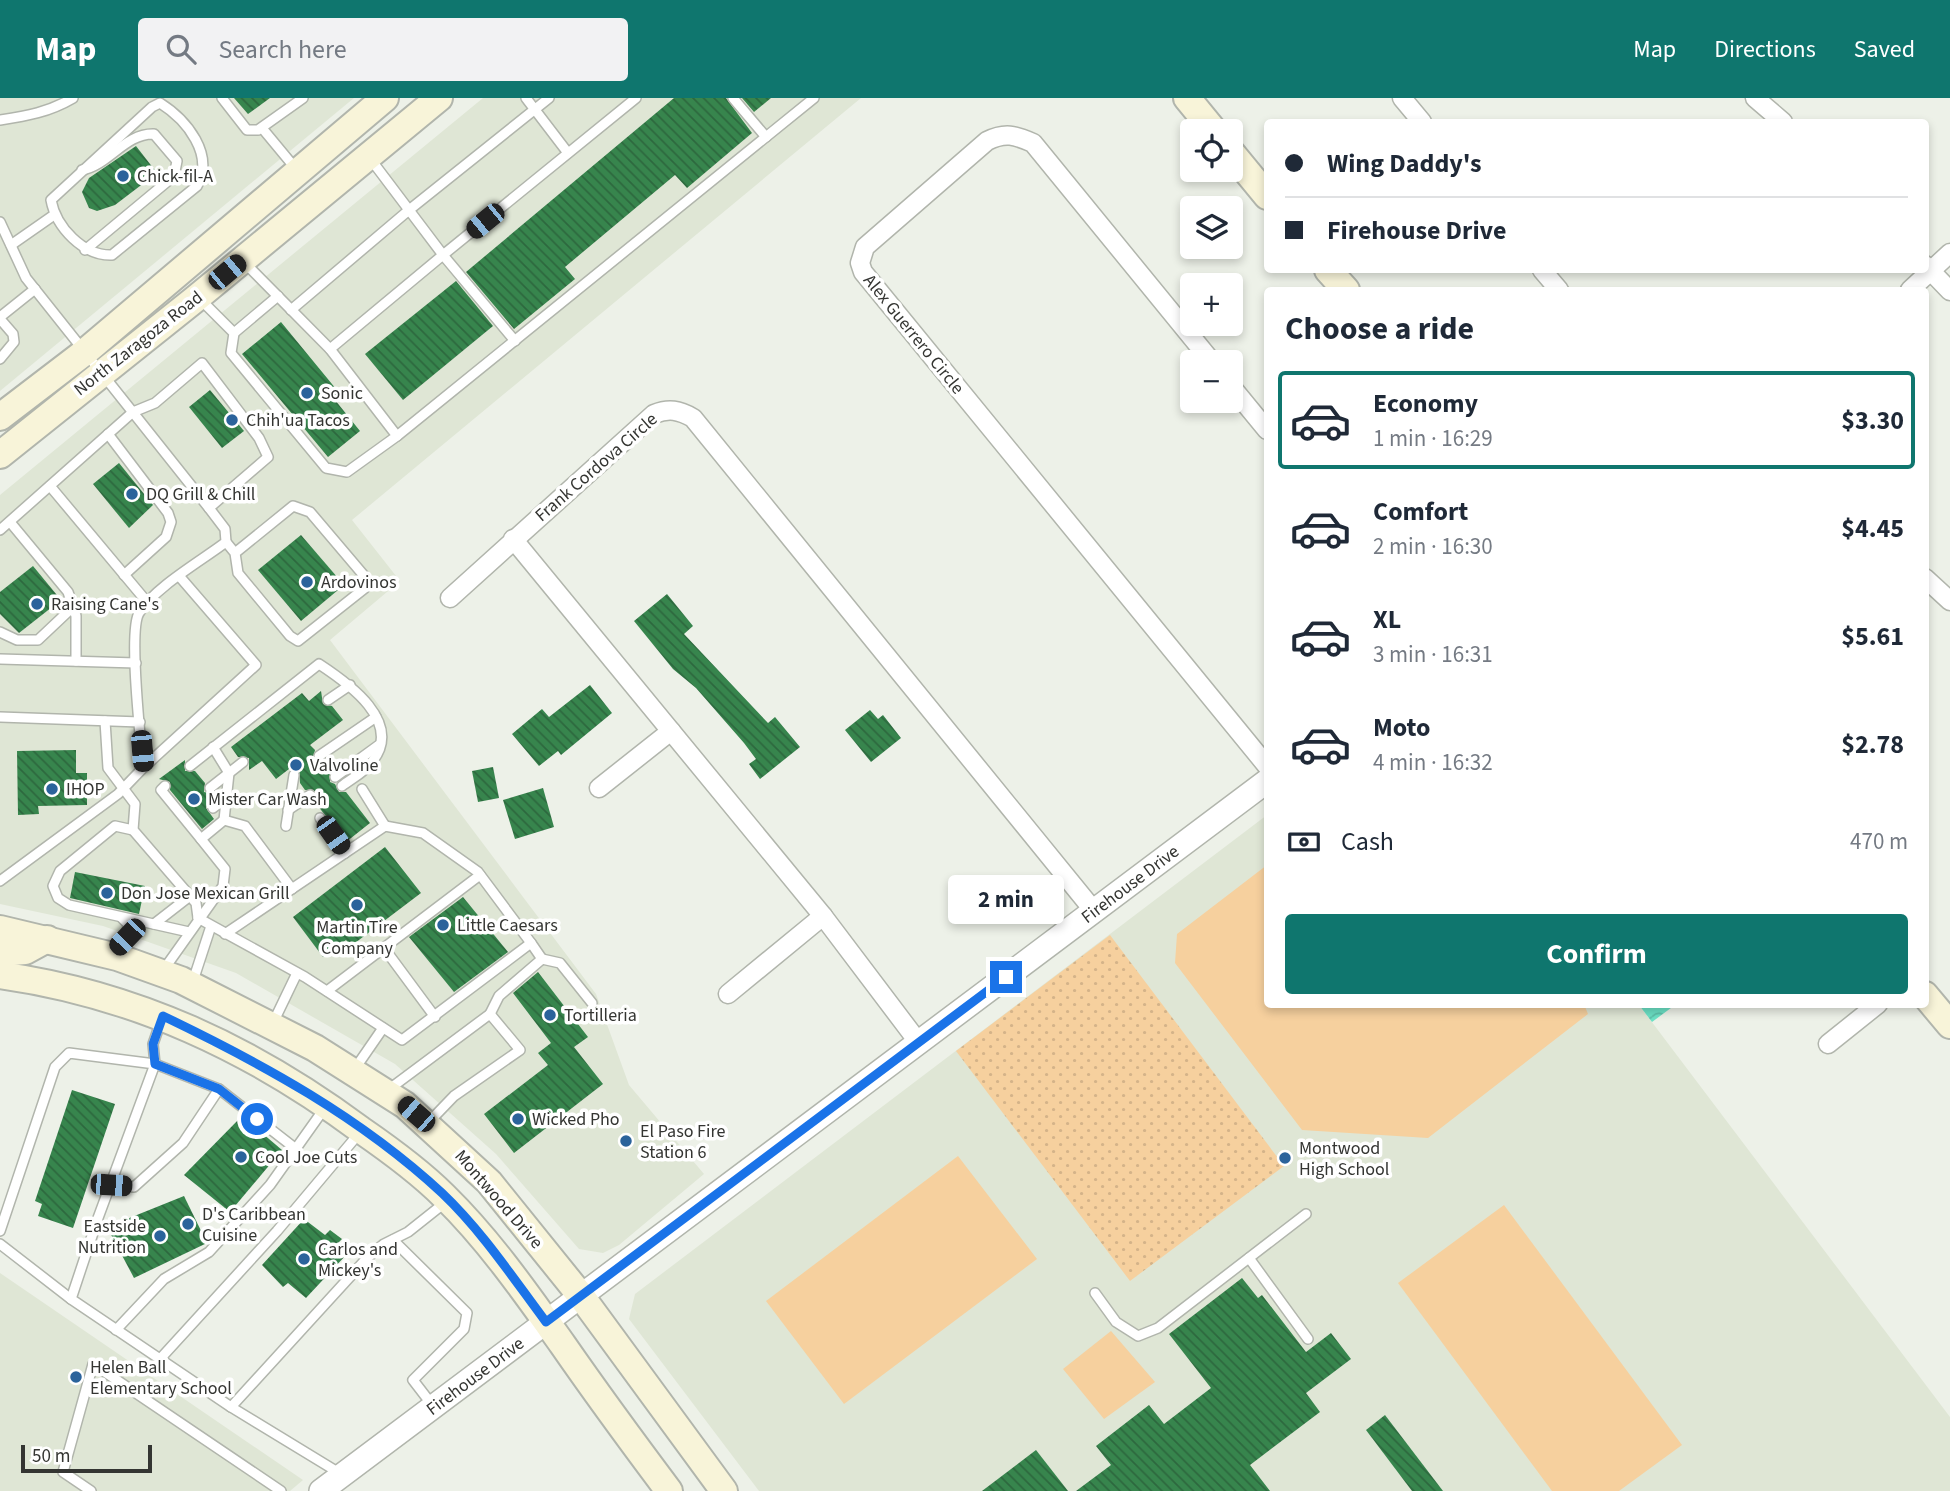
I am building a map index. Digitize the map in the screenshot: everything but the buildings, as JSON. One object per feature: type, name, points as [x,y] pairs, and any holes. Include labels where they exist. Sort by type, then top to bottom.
[{"type":"main road","name":"North Zaragoza Road","points":[[0,455],[93,362],[298,171],[385,98]]},
{"type":"main road","points":[[396,133],[405,110],[419,98]]},
{"type":"main road","name":"North Zaragoza Road","points":[[0,417],[198,297],[439,98]]},
{"type":"main road","points":[[1187,98],[1204,119]]},
{"type":"main road","points":[[1243,167],[1264,192]]},
{"type":"main road","points":[[1331,273],[1343,287]]},
{"type":"main road","name":"Montwood Drive","points":[[0,929],[110,955],[178,980],[272,1026],[354,1070],[386,1091],[428,1124],[489,1182],[580,1296],[724,1491]]},
{"type":"main road","points":[[0,953],[25,951],[47,939]]},
{"type":"main road","points":[[0,975],[52,982],[163,1016],[246,1055],[327,1104],[362,1130],[448,1199],[501,1260],[669,1491]]},
{"type":"main road","points":[[163,1016],[178,980]]},
{"type":"main road","points":[[1929,1000],[1950,1026]]},
{"type":"street","points":[[1402,98],[1420,119]]},
{"type":"street","points":[[1755,98],[1780,119]]},
{"type":"street","name":"Alex Guerrero Circle","points":[[1202,350],[1032,144],[1016,136],[1002,134],[987,141],[864,247],[861,255],[863,272],[1264,762]]},
{"type":"street","points":[[1929,267],[1950,253]]},
{"type":"street","points":[[1929,269],[1950,291]]},
{"type":"street","points":[[1545,273],[1556,287]]},
{"type":"street","points":[[1912,287],[1924,273]]},
{"type":"street","points":[[1243,401],[1264,426]]},
{"type":"street","name":"Frank Cordova Circle","points":[[450,598],[654,414],[671,410],[693,418],[1094,911]]},
{"type":"street","points":[[513,539],[823,916],[919,1042]]},
{"type":"street","points":[[1929,582],[1950,601]]},
{"type":"street","points":[[599,789],[671,731]]},
{"type":"street","name":"Firehouse Drive","points":[[321,1491],[1264,783]]},
{"type":"street","points":[[728,994],[823,916]]},
{"type":"street","points":[[1828,1044],[1873,1008]]},
{"type":"lane","points":[[0,120],[31,116],[73,98]]},
{"type":"lane","points":[[222,98],[247,130],[262,128],[303,98]]},
{"type":"lane","points":[[526,98],[568,153]]},
{"type":"lane","points":[[291,310],[409,210],[549,98]]},
{"type":"lane","points":[[330,349],[636,98]]},
{"type":"lane","points":[[733,98],[766,137]]},
{"type":"lane","points":[[278,296],[234,333],[231,353],[326,468],[347,472],[397,436],[814,98]]},
{"type":"lane","points":[[158,101],[196,142],[205,156],[204,175],[197,186],[112,255],[97,256],[85,250],[54,215],[53,195],[158,101]]},
{"type":"lane","points":[[262,128],[298,171]]},
{"type":"lane","points":[[81,170],[97,167],[140,134],[154,134],[177,161],[174,176],[85,250]]},
{"type":"lane","points":[[368,155],[443,255],[514,341]]},
{"type":"lane","points":[[11,245],[54,215]]},
{"type":"lane","points":[[2,229],[35,289],[225,529],[226,542],[236,553],[238,573],[290,636],[298,641],[365,588],[366,578],[310,512],[293,506],[236,553]]},
{"type":"lane","points":[[242,260],[330,349],[397,436]]},
{"type":"lane","points":[[0,359],[14,342],[13,334],[0,318],[35,289]]},
{"type":"lane","points":[[198,297],[234,333]]},
{"type":"lane","points":[[0,530],[133,412],[155,403],[202,363],[259,438],[268,457],[209,508]]},
{"type":"lane","points":[[108,435],[168,513],[171,522],[166,537],[124,575]]},
{"type":"lane","points":[[50,486],[147,602]]},
{"type":"lane","points":[[10,522],[68,592],[74,607],[77,632],[76,661]]},
{"type":"lane","points":[[143,768],[136,663],[137,616],[147,602],[226,542]]},
{"type":"lane","points":[[0,882],[123,790],[143,768],[256,664],[180,577]]},
{"type":"lane","points":[[0,632],[17,640],[38,640],[74,607]]},
{"type":"lane","points":[[0,659],[136,663]]},
{"type":"lane","points":[[190,766],[319,664],[359,691],[376,716],[382,743],[372,763],[342,786]]},
{"type":"lane","points":[[328,700],[350,684]]},
{"type":"lane","points":[[319,756],[376,716]]},
{"type":"lane","points":[[0,717],[140,722]]},
{"type":"lane","points":[[104,721],[108,768],[135,804],[133,830]]},
{"type":"lane","points":[[335,777],[382,743]]},
{"type":"lane","points":[[201,839],[224,820],[229,773],[213,747]]},
{"type":"lane","points":[[210,788],[243,762]]},
{"type":"lane","points":[[286,825],[294,775]]},
{"type":"lane","points":[[165,786],[161,790],[180,809],[225,869],[223,886],[189,932],[178,980]]},
{"type":"lane","points":[[362,789],[385,826]]},
{"type":"lane","points":[[288,810],[310,795]]},
{"type":"lane","points":[[213,808],[226,798]]},
{"type":"lane","points":[[320,818],[345,853]]},
{"type":"lane","points":[[224,820],[245,826],[292,889]]},
{"type":"lane","points":[[189,932],[69,905],[58,898],[53,886],[60,871],[114,826],[133,830],[197,903],[198,918]]},
{"type":"lane","points":[[225,934],[385,826],[423,833],[480,875],[542,959],[560,962],[592,1003]]},
{"type":"lane","points":[[327,991],[480,875]]},
{"type":"lane","points":[[154,924],[190,896]]},
{"type":"lane","points":[[110,955],[127,937],[128,924],[121,916]]},
{"type":"lane","points":[[198,918],[297,973],[402,1040],[531,943]]},
{"type":"lane","points":[[178,980],[211,926]]},
{"type":"lane","points":[[384,948],[435,1017]]},
{"type":"lane","points":[[386,1091],[490,1014],[499,996],[542,959]]},
{"type":"lane","points":[[272,1026],[297,973]]},
{"type":"lane","points":[[428,1124],[454,1096],[520,1051],[490,1014]]},
{"type":"lane","points":[[71,1299],[155,1064],[153,1044],[163,1016]]},
{"type":"lane","points":[[354,1070],[383,1028]]},
{"type":"lane","points":[[0,1231],[55,1067],[69,1053],[155,1064],[219,1089],[296,1149]]},
{"type":"lane","points":[[111,1185],[134,1187],[183,1143],[219,1089]]},
{"type":"lane","points":[[116,1329],[164,1279],[209,1252],[270,1185],[327,1104]]},
{"type":"lane","points":[[160,1359],[277,1231],[362,1130]]},
{"type":"lane","points":[[231,1407],[368,1257],[408,1232],[448,1199]]},
{"type":"lane","points":[[1095,1293],[1116,1322],[1138,1336],[1158,1328],[1306,1214]]},
{"type":"lane","points":[[393,1240],[467,1313],[464,1329],[413,1380],[433,1407]]},
{"type":"lane","points":[[0,1244],[71,1299],[231,1407],[343,1475]]},
{"type":"lane","points":[[1249,1258],[1308,1339]]},
{"type":"lane","points":[[91,1491],[63,1472],[93,1364],[281,1491]]},
{"type":"shaded area","points":[[0,98],[354,98],[0,391]]},
{"type":"shaded area","points":[[483,98],[861,98],[352,520],[400,581],[330,640],[596,994],[629,1085],[704,1174],[619,1245],[603,1253],[579,1249],[496,1154],[395,1064],[236,973],[103,926],[0,904],[0,495]]},
{"type":"shaded area","name":"Montwood High School","points":[[1264,817],[1264,1008],[1641,1008],[1950,1417],[1950,1491],[759,1491],[629,1319],[635,1294]]},
{"type":"shaded area","points":[[1264,867],[1264,1008],[1586,1008],[1588,1014],[1428,1138],[1302,1130],[1175,963],[1177,934]]},
{"type":"shaded area","points":[[1110,935],[1284,1166],[1130,1281],[956,1051]]},
{"type":"shaded area","points":[[958,1156],[1037,1259],[844,1404],[766,1301]]},
{"type":"shaded area","points":[[1504,1205],[1682,1445],[1619,1491],[1552,1491],[1398,1283]]},
{"type":"shaded area","name":"Helen Ball Elementary School","points":[[0,1273],[303,1480],[290,1491],[0,1491]]},
{"type":"shaded area","points":[[1111,1331],[1155,1382],[1104,1419],[1063,1369]]},
{"type":"water","points":[[1641,1008],[1671,1008],[1652,1022]]},
{"type":"place","name":"Chick-fil-A","points":[[123,176]]},
{"type":"place","name":"Sonic","points":[[307,393]]},
{"type":"place","name":"Chih'ua Tacos","points":[[232,420]]},
{"type":"place","name":"DQ Grill & Chill","points":[[132,494]]},
{"type":"place","name":"Ardovinos","points":[[307,582]]},
{"type":"place","name":"Raising Cane's","points":[[37,604]]},
{"type":"place","name":"Valvoline","points":[[296,765]]},
{"type":"place","name":"IHOP","points":[[52,789]]},
{"type":"place","name":"Mister Car Wash","points":[[194,799]]},
{"type":"place","name":"Don Jose Mexican Grill","points":[[107,893]]},
{"type":"place","name":"Martin Tire Company","points":[[357,905]]},
{"type":"place","name":"Little Caesars","points":[[443,925]]},
{"type":"place","name":"Tortilleria","points":[[550,1015]]},
{"type":"place","name":"Wicked Pho","points":[[518,1119]]},
{"type":"place","name":"El Paso Fire Station 6","points":[[626,1141]]},
{"type":"place","name":"Cool Joe Cuts","points":[[241,1157]]},
{"type":"place","name":"Montwood High School","points":[[1285,1158]]},
{"type":"place","name":"D's Caribbean Cuisine","points":[[188,1224]]},
{"type":"place","name":"Eastside Nutrition","points":[[160,1236]]},
{"type":"place","name":"Carlos and Mickey's","points":[[304,1259]]},
{"type":"place","name":"Helen Ball Elementary School","points":[[76,1377]]},
{"type":"route","points":[[257,1119],[219,1089],[155,1064],[153,1044],[163,1016],[246,1055],[314,1095],[403,1160],[443,1194],[478,1232],[546,1322],[1006,977]]}]
